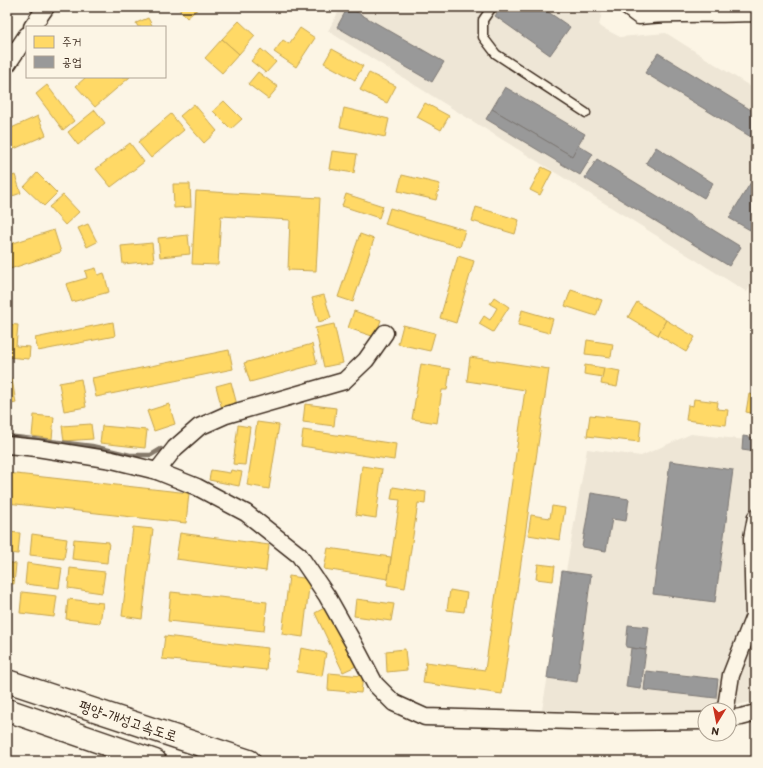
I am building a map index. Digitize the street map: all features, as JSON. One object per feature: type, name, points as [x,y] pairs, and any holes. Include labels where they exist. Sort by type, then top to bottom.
[{"type":"highway","name":"평양-개성고속도로","points":[[7,681],[249,761]]},
{"type":"highway","name":"평양-개성고속도로","points":[[7,710],[155,761]]},
{"type":"street","points":[[33,26],[46,7]]},
{"type":"street","points":[[627,7],[639,16],[654,14],[756,14]]},
{"type":"street","points":[[7,65],[26,36]]},
{"type":"street","points":[[158,471],[175,448],[199,427],[226,415],[344,381],[366,360],[385,333]]},
{"type":"street","points":[[7,445],[37,448],[112,460],[158,471],[197,487],[246,513],[299,555],[327,596],[375,684],[394,702],[425,717],[609,722],[697,721]]},
{"type":"street","points":[[727,702],[731,675],[754,616],[752,538],[756,517]]},
{"type":"street","points":[[737,718],[756,713]]},
{"type":"lane","points":[[492,7],[482,20],[483,37],[496,54],[586,113]]},
{"type":"shaded area","points":[[341,7],[603,7],[599,26],[620,37],[666,33],[756,90],[756,275],[747,292],[328,31]]},
{"type":"shaded area","points":[[691,434],[756,441],[756,701],[737,705],[737,702],[697,702],[697,712],[596,712],[542,710],[587,449],[641,456]]},
{"type":"building: 주거","points":[[177,7],[200,7],[187,18]]},
{"type":"building: 주거","points":[[148,18],[152,26],[138,26],[136,23]]},
{"type":"building: 주거","points":[[239,21],[255,36],[239,54],[222,39]]},
{"type":"building: 주거","points":[[300,28],[315,38],[296,67],[274,52],[283,40],[289,44]]},
{"type":"building: 주거","points":[[222,39],[239,54],[222,73],[205,58]]},
{"type":"building: 주거","points":[[261,49],[276,62],[266,73],[251,61]]},
{"type":"building: 주거","points":[[332,49],[363,66],[355,80],[324,63]]},
{"type":"building: 주거","points":[[258,72],[278,87],[268,99],[248,84]]},
{"type":"building: 주거","points":[[369,73],[396,86],[387,103],[360,90]]},
{"type":"building: 주거","points":[[85,78],[129,78],[95,107],[76,86]]},
{"type":"building: 주거","points":[[47,85],[74,121],[63,130],[36,94]]},
{"type":"building: 주거","points":[[224,101],[242,119],[231,129],[213,111]]},
{"type":"building: 주거","points":[[425,103],[449,116],[441,130],[417,117]]},
{"type":"building: 주거","points":[[194,104],[217,131],[204,143],[180,116]]},
{"type":"building: 주거","points":[[344,108],[389,119],[385,137],[340,127]]},
{"type":"building: 주거","points":[[95,110],[105,123],[78,145],[68,132]]},
{"type":"building: 주거","points":[[171,114],[184,130],[151,158],[138,142]]},
{"type":"building: 주거","points":[[38,116],[46,135],[7,152],[7,130]]},
{"type":"building: 주거","points":[[130,143],[144,162],[111,187],[96,169]]},
{"type":"building: 주거","points":[[332,151],[357,154],[354,173],[329,169]]},
{"type":"building: 주거","points":[[542,167],[552,172],[540,195],[530,190]]},
{"type":"building: 주거","points":[[37,173],[57,193],[44,206],[24,187]]},
{"type":"building: 주거","points":[[15,175],[21,193],[7,198],[7,178]]},
{"type":"building: 주거","points":[[402,175],[440,184],[436,200],[398,191]]},
{"type":"building: 주거","points":[[173,184],[190,184],[191,207],[174,208]]},
{"type":"building: 주거","points":[[196,191],[320,198],[316,271],[288,270],[290,220],[221,216],[218,265],[192,264]]},
{"type":"building: 주거","points":[[346,194],[383,206],[379,218],[342,206]]},
{"type":"building: 주거","points":[[63,195],[79,212],[65,225],[49,207]]},
{"type":"building: 주거","points":[[476,207],[519,220],[515,234],[472,221]]},
{"type":"building: 주거","points":[[390,208],[465,230],[460,247],[385,224]]},
{"type":"building: 주거","points":[[88,224],[97,242],[87,247],[78,228]]},
{"type":"building: 주거","points":[[54,230],[61,252],[7,270],[7,245]]},
{"type":"building: 주거","points":[[360,234],[374,239],[353,302],[338,297]]},
{"type":"building: 주거","points":[[188,235],[190,254],[160,257],[158,238]]},
{"type":"building: 주거","points":[[152,243],[154,261],[123,264],[121,246]]},
{"type":"building: 주거","points":[[458,256],[474,261],[456,323],[440,318]]},
{"type":"building: 주거","points":[[96,268],[98,275],[104,273],[109,292],[72,302],[66,284],[87,278],[85,271]]},
{"type":"building: 주거","points":[[571,290],[602,300],[596,316],[565,306]]},
{"type":"building: 주거","points":[[324,295],[331,318],[319,322],[312,298]]},
{"type":"building: 주거","points":[[494,297],[509,307],[493,332],[479,324],[484,316],[490,320],[497,308],[490,304]]},
{"type":"building: 주거","points":[[637,302],[666,320],[658,335],[628,317]]},
{"type":"building: 주거","points":[[522,310],[553,319],[549,333],[518,325]]},
{"type":"building: 주거","points":[[354,311],[381,320],[375,337],[348,328]]},
{"type":"building: 주거","points":[[666,320],[695,337],[686,352],[658,335]]},
{"type":"building: 주거","points":[[113,322],[115,336],[38,351],[35,338]]},
{"type":"building: 주거","points":[[7,324],[18,325],[16,346],[30,347],[29,359],[7,357]]},
{"type":"building: 주거","points":[[334,324],[343,363],[324,367],[315,328]]},
{"type":"building: 주거","points":[[403,325],[435,333],[430,351],[398,344]]},
{"type":"building: 주거","points":[[587,340],[613,344],[611,357],[585,354]]},
{"type":"building: 주거","points":[[312,344],[317,364],[250,382],[244,363]]},
{"type":"building: 주거","points":[[229,350],[233,369],[96,397],[92,378]]},
{"type":"building: 주거","points":[[470,357],[549,369],[502,694],[423,683],[426,662],[485,670],[525,390],[467,381]]},
{"type":"building: 주거","points":[[421,364],[450,369],[447,390],[442,390],[437,423],[412,419]]},
{"type":"building: 주거","points":[[585,365],[604,368],[603,377],[584,374]]},
{"type":"building: 주거","points":[[604,368],[620,371],[617,387],[601,384]]},
{"type":"building: 주거","points":[[7,379],[12,379],[16,403],[7,405]]},
{"type":"building: 주거","points":[[81,379],[86,407],[64,411],[59,383]]},
{"type":"building: 주거","points":[[231,382],[237,405],[222,409],[216,386]]},
{"type":"building: 주거","points":[[749,394],[756,395],[756,414],[746,412]]},
{"type":"building: 주거","points":[[694,399],[718,402],[717,409],[728,410],[726,425],[686,420],[688,405],[693,406]]},
{"type":"building: 주거","points":[[169,404],[175,424],[154,431],[147,411]]},
{"type":"building: 주거","points":[[305,404],[336,408],[334,426],[303,422]]},
{"type":"building: 주거","points":[[34,415],[54,417],[52,439],[32,436]]},
{"type":"building: 주거","points":[[590,415],[641,421],[639,442],[587,436]]},
{"type":"building: 주거","points":[[257,422],[279,425],[269,489],[247,485]]},
{"type":"building: 주거","points":[[91,424],[93,439],[64,441],[62,426]]},
{"type":"building: 주거","points":[[238,425],[250,427],[245,465],[233,464]]},
{"type":"building: 주거","points":[[102,426],[147,430],[145,448],[100,443]]},
{"type":"building: 주거","points":[[303,430],[396,444],[394,460],[301,446]]},
{"type":"building: 주거","points":[[362,466],[382,469],[376,518],[356,515]]},
{"type":"building: 주거","points":[[211,470],[230,473],[231,470],[242,472],[239,486],[209,480]]},
{"type":"building: 주거","points":[[7,473],[189,493],[186,523],[7,503]]},
{"type":"building: 주거","points":[[393,487],[426,492],[425,504],[418,503],[405,588],[387,585],[400,500],[391,499]]},
{"type":"building: 주거","points":[[552,506],[565,508],[560,540],[528,535],[531,515],[550,518]]},
{"type":"building: 주거","points":[[133,527],[153,529],[142,619],[122,616]]},
{"type":"building: 주거","points":[[7,532],[20,533],[18,554],[7,553]]},
{"type":"building: 주거","points":[[180,533],[269,545],[266,571],[176,559]]},
{"type":"building: 주거","points":[[32,534],[67,539],[64,559],[30,555]]},
{"type":"building: 주거","points":[[74,539],[109,542],[107,563],[72,559]]},
{"type":"building: 주거","points":[[328,548],[391,557],[388,579],[324,569]]},
{"type":"building: 주거","points":[[7,562],[16,564],[14,584],[7,583]]},
{"type":"building: 주거","points":[[27,563],[62,568],[59,588],[25,584]]},
{"type":"building: 주거","points":[[538,564],[555,566],[553,581],[536,579]]},
{"type":"building: 주거","points":[[70,568],[105,572],[102,593],[68,588]]},
{"type":"building: 주거","points":[[289,576],[310,579],[303,637],[282,634]]},
{"type":"building: 주거","points":[[450,590],[467,593],[464,612],[447,610]]},
{"type":"building: 주거","points":[[7,592],[12,592],[10,613],[7,613]]},
{"type":"building: 주거","points":[[22,592],[57,596],[54,617],[20,613]]},
{"type":"building: 주거","points":[[171,592],[267,602],[264,631],[168,621]]},
{"type":"building: 주거","points":[[68,599],[103,603],[100,623],[66,619]]},
{"type":"building: 주거","points":[[356,599],[394,604],[391,621],[354,616]]},
{"type":"building: 주거","points":[[328,606],[356,666],[343,672],[315,613]]},
{"type":"building: 주거","points":[[165,636],[268,648],[266,670],[162,659]]},
{"type":"building: 주거","points":[[301,648],[326,653],[322,676],[297,672]]},
{"type":"building: 주거","points":[[405,649],[407,670],[387,672],[386,651]]},
{"type":"building: 주거","points":[[329,673],[363,676],[361,693],[328,690]]},
{"type":"building: 공업","points":[[348,7],[444,62],[432,82],[337,27]]},
{"type":"building: 공업","points":[[501,7],[541,7],[570,27],[550,55],[495,16]]},
{"type":"building: 공업","points":[[658,53],[756,113],[756,140],[645,73]]},
{"type":"building: 공업","points":[[505,87],[585,134],[572,156],[492,109]]},
{"type":"building: 공업","points":[[492,109],[572,156],[578,145],[593,154],[580,175],[486,119]]},
{"type":"building: 공업","points":[[656,147],[713,183],[704,198],[646,163]]},
{"type":"building: 공업","points":[[597,159],[741,247],[729,266],[585,178]]},
{"type":"building: 공업","points":[[756,174],[756,220],[750,230],[729,218]]},
{"type":"building: 공업","points":[[743,436],[756,438],[756,452],[742,450]]},
{"type":"building: 공업","points":[[670,461],[733,470],[715,602],[653,594]]},
{"type":"building: 공업","points":[[591,493],[629,499],[626,521],[612,519],[606,551],[582,547]]},
{"type":"building: 공업","points":[[562,571],[591,575],[577,682],[547,678]]},
{"type":"building: 공업","points":[[628,625],[649,627],[646,650],[626,647]]},
{"type":"building: 공업","points":[[631,648],[646,650],[641,689],[626,687]]},
{"type":"building: 공업","points":[[646,671],[718,679],[716,698],[644,690]]},
{"type":"waterway","points":[[7,436],[92,446],[130,455],[151,455],[161,449]]}]
